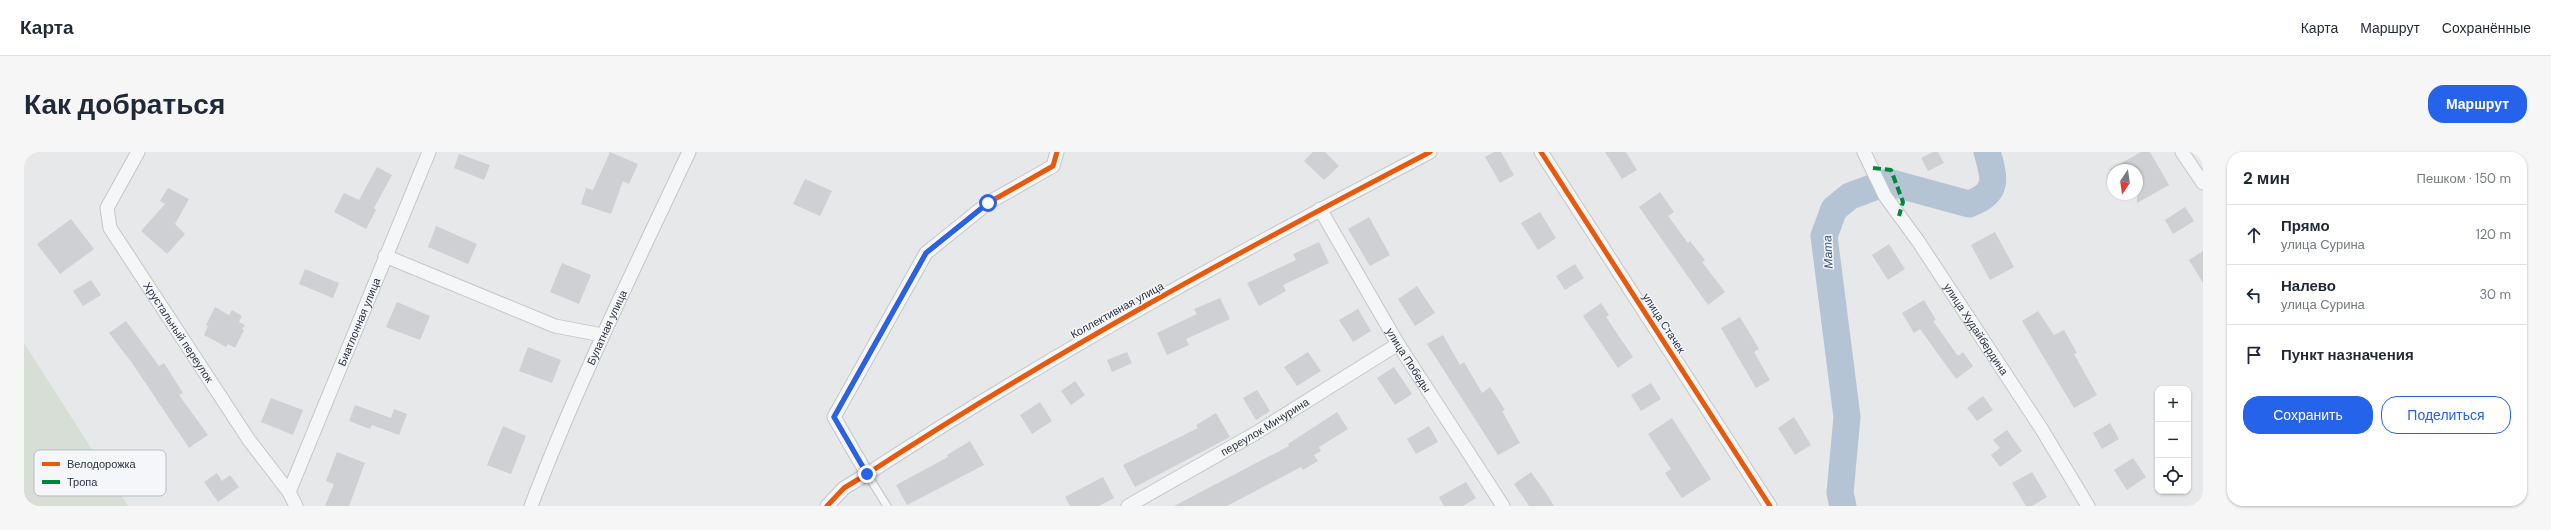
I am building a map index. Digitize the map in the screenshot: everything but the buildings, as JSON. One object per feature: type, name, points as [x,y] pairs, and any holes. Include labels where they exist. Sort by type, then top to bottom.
[{"type":"street","name":"Хрустальный переулок","points":[[138,152],[107,208],[110,228],[249,440],[289,492],[296,506]]},
{"type":"street","name":"Биатлонная улица","points":[[289,492],[429,152]]},
{"type":"street","name":"Булатная улица","points":[[531,506],[559,433],[602,335],[689,152]]},
{"type":"street","points":[[867,474],[834,417],[926,253],[988,203],[1053,166],[1057,152]]},
{"type":"street","name":"Коллективная улица","points":[[827,506],[844,488],[1052,358],[1320,209],[1430,152]]},
{"type":"street","name":"улица Стачек","points":[[1541,152],[1770,506]]},
{"type":"street","name":"улица Худайбердина","points":[[1864,152],[1874,168],[1885,196],[1918,241],[2041,428],[2088,506]]},
{"type":"street","points":[[2182,152],[2203,183]]},
{"type":"street","name":"улица Победы","points":[[1320,209],[1398,344],[1503,506]]},
{"type":"street","points":[[385,256],[555,326],[602,335]]},
{"type":"street","name":"переулок Мичурина","points":[[1128,506],[1256,434],[1398,344]]},
{"type":"lane","points":[[867,474],[887,506]]},
{"type":"shaded area","points":[[24,343],[92,450],[34,450],[34,496],[122,496],[128,506],[24,506]]},
{"type":"waterway","name":"Мата","points":[[1843,506],[1840,493],[1847,417],[1824,236],[1834,209],[1850,196],[1888,182],[1969,204],[1979,200],[1990,190],[1993,177],[1987,152]]},
{"type":"marked path","points":[[1873,168],[1891,170],[1903,202],[1899,216]]},
{"type":"cycle path","points":[[867,474],[834,417],[926,253],[988,203],[1053,166],[1057,152]]},
{"type":"cycle path","points":[[827,506],[844,488],[1004,388],[1144,306],[1286,228],[1430,152]]},
{"type":"cycle path","points":[[1541,152],[1770,506]]},
{"type":"route","points":[[867,474],[834,417],[926,253],[988,203]]}]
